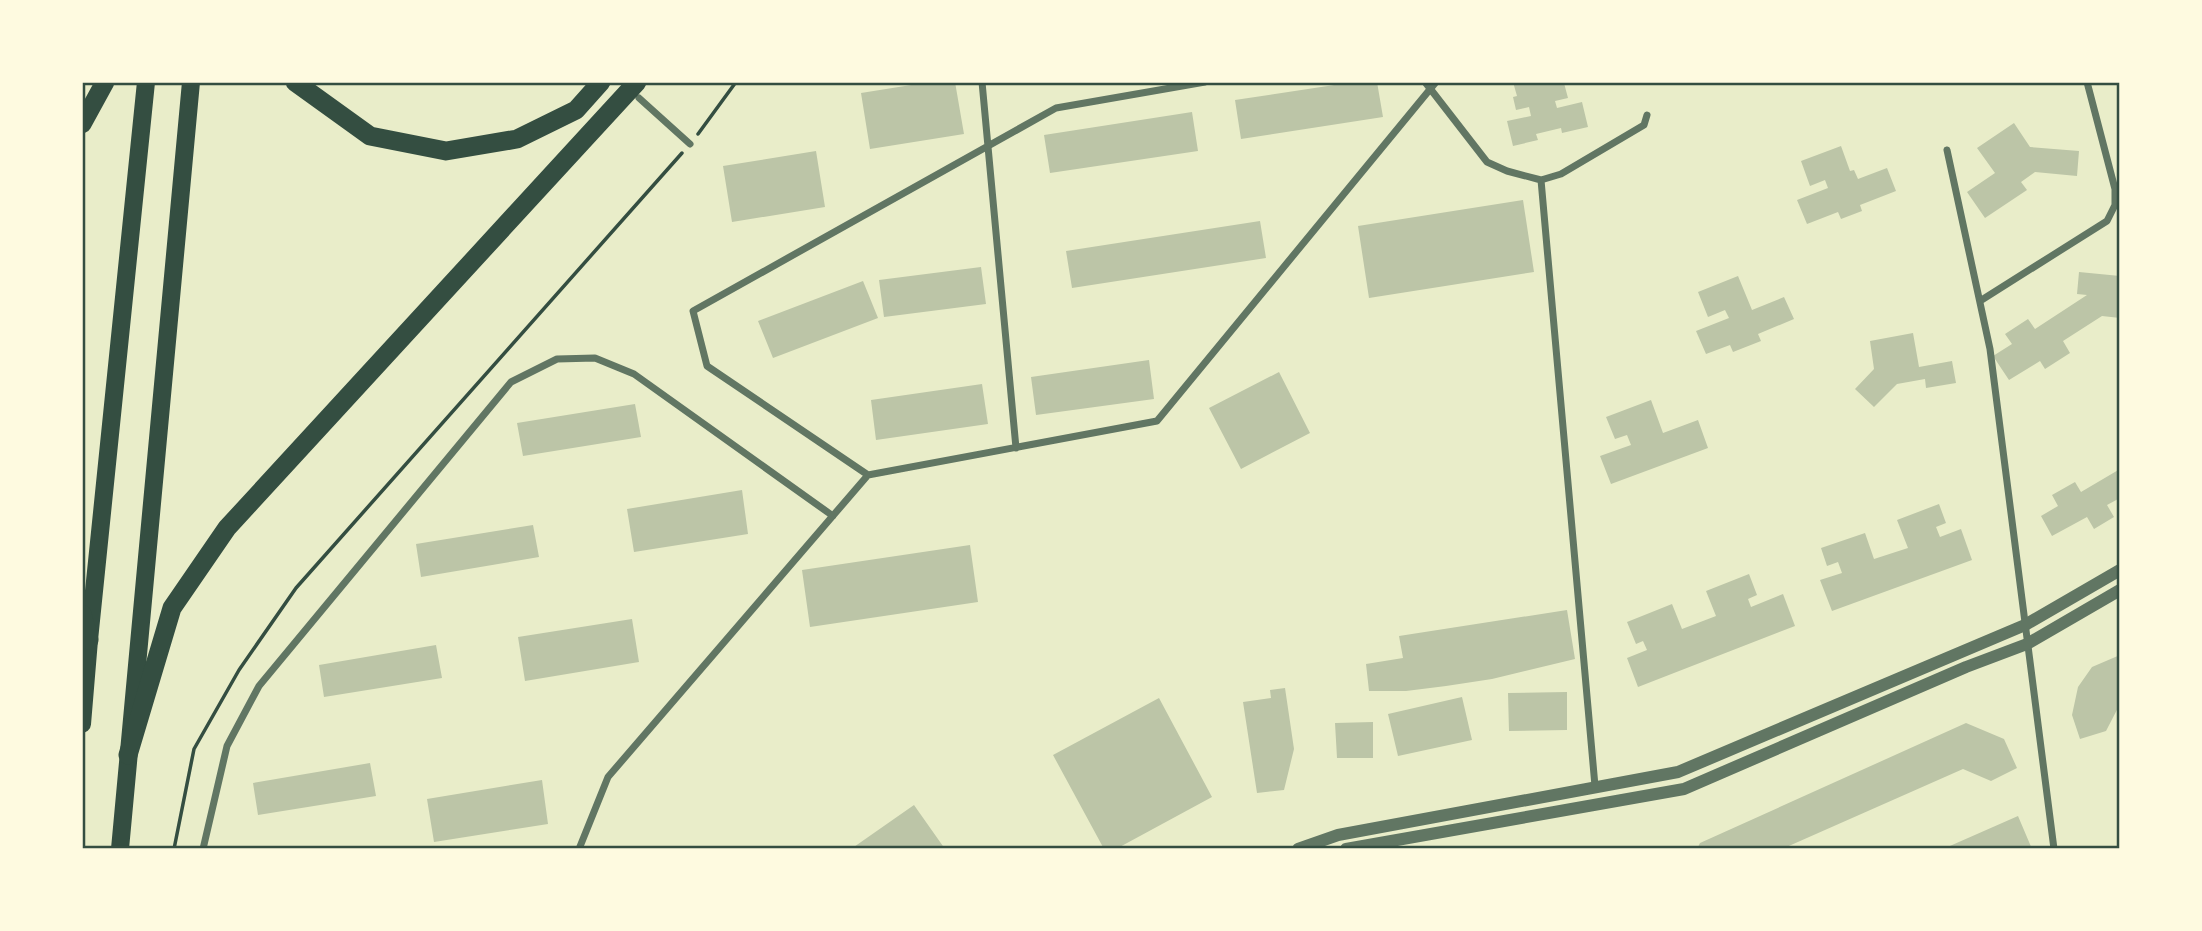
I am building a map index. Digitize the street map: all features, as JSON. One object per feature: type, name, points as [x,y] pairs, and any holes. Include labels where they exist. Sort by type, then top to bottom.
[{"type":"highway","points":[[82,124],[105,82]]},
{"type":"highway","points":[[295,82],[370,136],[446,151],[517,139],[576,110],[601,82]]},
{"type":"highway","points":[[128,755],[172,608],[227,528],[638,90]]},
{"type":"highway","points":[[82,614],[89,640]]},
{"type":"main road","points":[[82,724],[146,82]]},
{"type":"main road","points":[[120,849],[191,82]]},
{"type":"street","points":[[982,82],[1016,448]]},
{"type":"street","points":[[868,475],[707,366],[693,311],[1056,108],[1205,82]]},
{"type":"street","points":[[1425,82],[1433,86],[1487,162],[1507,172],[1541,180],[1561,174],[1644,125],[1647,115]]},
{"type":"street","points":[[1980,301],[2107,221],[2115,205],[2115,188],[2087,82]]},
{"type":"street","points":[[579,849],[608,777],[868,475],[1157,421],[1433,86]]},
{"type":"street","points":[[638,90],[690,144]]},
{"type":"street","points":[[1947,150],[1990,349],[2054,849]]},
{"type":"street","points":[[1541,180],[1595,786]]},
{"type":"street","points":[[203,849],[226,746],[259,686],[511,382],[557,359],[595,358],[634,374],[833,516]]},
{"type":"street","points":[[1298,849],[1338,835],[1678,772],[2025,625],[2120,570]]},
{"type":"street","points":[[1346,849],[1684,789],[1966,667],[2027,644],[2120,590]]},
{"type":"path","points":[[174,849],[194,749],[239,670],[296,588],[690,144],[737,82]]},
{"type":"building","points":[[930,82],[955,82],[964,134],[870,149],[861,93]]},
{"type":"building","points":[[1354,82],[1377,82],[1383,117],[1241,139],[1235,100]]},
{"type":"building","points":[[1513,82],[1564,83],[1568,98],[1555,101],[1557,108],[1582,102],[1588,127],[1562,133],[1561,128],[1536,134],[1538,140],[1513,146],[1507,121],[1531,116],[1529,107],[1516,110],[1513,97],[1517,96]]},
{"type":"building","points":[[1192,112],[1198,151],[1050,173],[1044,135]]},
{"type":"building","points":[[2014,123],[2030,147],[2079,151],[2077,176],[2035,172],[2021,182],[2027,190],[1985,218],[1967,192],[1995,173],[1977,148]]},
{"type":"building","points":[[1841,146],[1850,171],[1854,170],[1858,179],[1887,168],[1896,191],[1860,205],[1862,211],[1841,219],[1838,212],[1807,224],[1797,200],[1828,188],[1825,180],[1810,186],[1801,161]]},
{"type":"building","points":[[816,151],[825,207],[732,222],[723,166]]},
{"type":"building","points":[[1523,200],[1534,272],[1369,298],[1358,226]]},
{"type":"building","points":[[1260,221],[1266,258],[1072,288],[1066,251]]},
{"type":"building","points":[[981,267],[986,304],[884,317],[879,280]]},
{"type":"building","points":[[2079,272],[2120,276],[2120,318],[2102,316],[2063,341],[2070,353],[2045,369],[2040,361],[2009,380],[1993,356],[2012,344],[2005,334],[2028,319],[2035,329],[2087,295],[2077,294]]},
{"type":"building","points":[[1738,276],[1752,310],[1784,297],[1794,319],[1758,334],[1761,341],[1733,352],[1730,345],[1706,354],[1696,331],[1729,318],[1725,310],[1708,317],[1698,292]]},
{"type":"building","points":[[863,281],[878,318],[773,358],[758,321]]},
{"type":"building","points":[[1913,333],[1919,367],[1952,361],[1956,383],[1926,388],[1925,379],[1897,384],[1874,407],[1855,389],[1874,369],[1870,341]]},
{"type":"building","points":[[1149,360],[1154,399],[1036,415],[1031,377]]},
{"type":"building","points":[[1279,372],[1310,433],[1241,469],[1209,408]]},
{"type":"building","points":[[982,384],[988,424],[876,440],[871,400]]},
{"type":"building","points":[[1651,400],[1663,433],[1698,420],[1708,448],[1611,484],[1600,456],[1631,445],[1627,435],[1615,439],[1606,417]]},
{"type":"building","points":[[635,404],[641,437],[523,456],[517,423]]},
{"type":"building","points":[[2120,469],[2120,498],[2107,505],[2114,517],[2094,529],[2087,517],[2052,536],[2041,516],[2058,506],[2052,495],[2075,482],[2081,492]]},
{"type":"building","points":[[742,490],[748,534],[634,552],[627,509]]},
{"type":"building","points":[[1939,504],[1946,523],[1936,527],[1940,537],[1961,529],[1972,560],[1832,611],[1820,580],[1842,573],[1838,562],[1827,566],[1821,548],[1865,533],[1874,559],[1908,548],[1897,520]]},
{"type":"building","points":[[533,525],[539,557],[421,577],[416,544]]},
{"type":"building","points":[[970,545],[978,602],[810,627],[802,570]]},
{"type":"building","points":[[1749,574],[1757,595],[1748,599],[1751,607],[1783,594],[1795,626],[1638,687],[1627,658],[1647,650],[1643,641],[1636,644],[1627,622],[1672,604],[1682,629],[1716,616],[1706,591]]},
{"type":"building","points":[[1567,610],[1575,659],[1492,679],[1406,691],[1369,691],[1366,664],[1403,658],[1399,636]]},
{"type":"building","points":[[632,619],[639,662],[525,681],[518,637]]},
{"type":"building","points":[[436,645],[442,678],[324,697],[319,665]]},
{"type":"building","points":[[2120,655],[2120,704],[2106,731],[2080,739],[2072,715],[2078,687],[2092,667]]},
{"type":"building","points":[[1285,688],[1294,749],[1284,790],[1257,793],[1243,702],[1271,698],[1270,690]]},
{"type":"building","points":[[1567,692],[1567,730],[1509,731],[1508,693]]},
{"type":"building","points":[[1462,697],[1472,740],[1398,756],[1388,714]]},
{"type":"building","points":[[1159,698],[1212,797],[1116,849],[1104,849],[1053,755]]},
{"type":"building","points":[[1373,722],[1373,758],[1337,758],[1335,723]]},
{"type":"building","points":[[1966,723],[2004,739],[2017,768],[1991,781],[1963,769],[1782,849],[1697,849],[1700,843]]},
{"type":"building","points":[[370,763],[376,796],[258,815],[253,783]]},
{"type":"building","points":[[542,780],[548,824],[434,842],[427,799]]},
{"type":"building","points":[[914,805],[945,849],[851,849]]},
{"type":"building","points":[[2018,816],[2032,849],[1943,849]]}]
